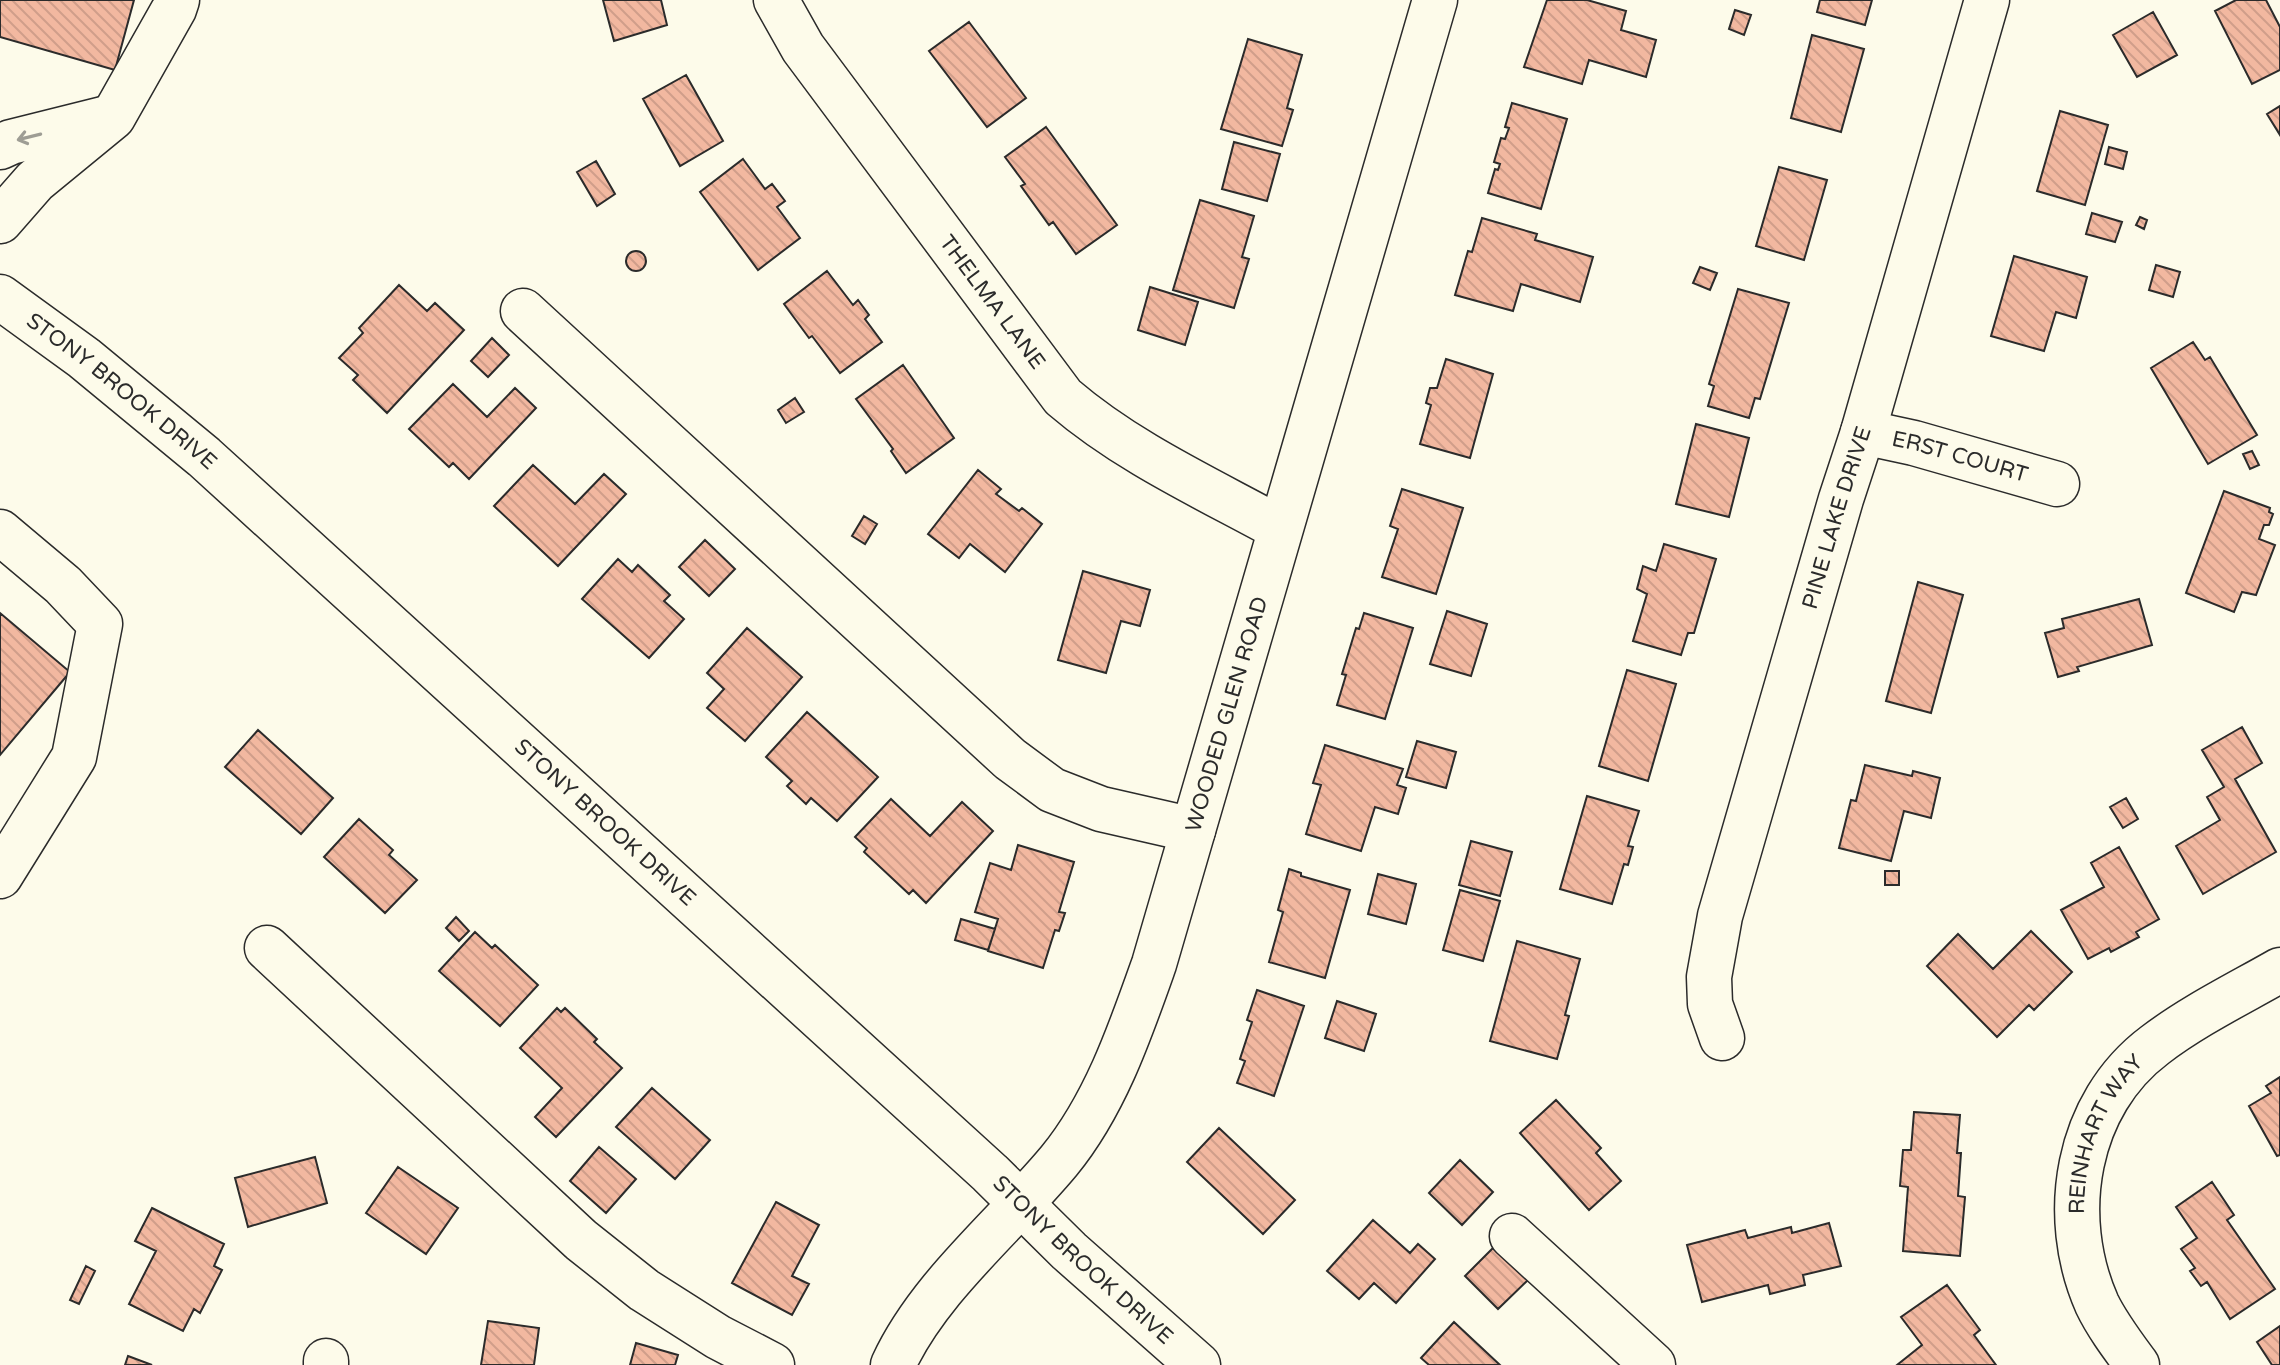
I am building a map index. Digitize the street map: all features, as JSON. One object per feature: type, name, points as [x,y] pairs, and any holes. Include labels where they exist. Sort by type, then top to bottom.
[{"type":"street","points":[[0,221],[35,181],[113,117],[177,0]]},
{"type":"street","name":"THELMA LANE","points":[[776,0],[803,48],[1063,397],[1094,423],[1128,445],[1279,528]]},
{"type":"street","name":"WOODED GLEN ROAD","points":[[893,1365],[936,1299],[1071,1146],[1106,1086],[1136,1015],[1154,964],[1435,0]]},
{"type":"street","name":"PINE LAKE DRIVE","points":[[1722,1038],[1710,1004],[1709,977],[1720,916],[1987,0]]},
{"type":"street","points":[[0,147],[113,117]]},
{"type":"street","name":"STONY BROOK DRIVE","points":[[0,297],[84,358],[204,457],[637,850],[1069,1251],[1198,1365]]},
{"type":"street","points":[[523,311],[1010,759],[1052,790],[1089,804],[1193,830]]},
{"type":"street","name":"ERST COURT","points":[[1863,432],[1914,443],[2057,484]]},
{"type":"street","points":[[0,532],[63,585],[100,624],[74,757],[0,876]]},
{"type":"street","points":[[267,948],[581,1240],[644,1290],[718,1337],[772,1365]]},
{"type":"street","name":"REINHART WAY","points":[[2137,1365],[2098,1306],[2085,1272],[2078,1237],[2077,1190],[2090,1132],[2104,1101],[2123,1074],[2153,1046],[2280,970]]},
{"type":"street","points":[[1512,1236],[1653,1365]]},
{"type":"building","points":[[0,0],[134,0],[115,70],[0,37]]},
{"type":"building","points":[[603,0],[661,0],[667,25],[614,41]]},
{"type":"building","points":[[1547,0],[1587,0],[1626,11],[1621,30],[1656,40],[1646,77],[1589,60],[1582,84],[1524,67]]},
{"type":"building","points":[[1820,0],[1872,0],[1865,25],[1817,12]]},
{"type":"building","points":[[2236,0],[2266,0],[2280,27],[2280,70],[2252,84],[2215,11]]},
{"type":"building","points":[[1735,10],[1751,15],[1744,35],[1729,29]]},
{"type":"building","points":[[2153,12],[2177,55],[2137,77],[2113,35]]},
{"type":"building","points":[[969,22],[1026,98],[987,127],[929,51]]},
{"type":"building","points":[[1812,35],[1864,49],[1841,132],[1791,118]]},
{"type":"building","points":[[1248,39],[1302,55],[1287,108],[1293,110],[1282,146],[1221,129]]},
{"type":"building","points":[[686,75],[723,141],[680,166],[643,99]]},
{"type":"building","points":[[1512,103],[1567,119],[1541,209],[1488,193],[1495,169],[1498,170],[1500,164],[1494,162],[1501,138],[1505,139],[1509,128],[1505,127]]},
{"type":"building","points":[[2280,106],[2280,135],[2267,114]]},
{"type":"building","points":[[2060,111],[2108,125],[2085,205],[2037,191]]},
{"type":"building","points":[[1046,127],[1117,225],[1076,254],[1053,222],[1049,225],[1005,157]]},
{"type":"building","points":[[1234,142],[1280,154],[1267,201],[1222,189]]},
{"type":"building","points":[[2109,147],[2127,152],[2123,169],[2105,164]]},
{"type":"building","points":[[743,159],[765,189],[772,184],[785,201],[777,207],[800,238],[758,270],[700,192]]},
{"type":"building","points":[[596,161],[615,194],[597,206],[577,172]]},
{"type":"building","points":[[1779,167],[1827,180],[1804,260],[1756,246]]},
{"type":"building","points":[[1200,200],[1254,216],[1242,257],[1249,259],[1234,308],[1173,290]]},
{"type":"building","points":[[2092,213],[2122,222],[2115,242],[2086,234]]},
{"type":"building","points":[[2140,217],[2147,220],[2144,229],[2136,225]]},
{"type":"building","points":[[1482,218],[1537,234],[1535,240],[1593,257],[1580,302],[1521,284],[1513,311],[1455,295]]},
{"type":"building","points":[[632,251],[640,251],[646,261],[640,271],[632,271],[626,265],[626,257]]},
{"type":"building","points":[[2014,256],[2087,277],[2076,318],[2056,312],[2044,351],[1991,336]]},
{"type":"building","points":[[2156,265],[2180,272],[2173,297],[2149,290]]},
{"type":"building","points":[[1700,267],[1717,273],[1710,290],[1693,283]]},
{"type":"building","points":[[827,271],[853,305],[858,300],[869,315],[865,319],[882,342],[840,373],[784,304]]},
{"type":"building","points":[[399,285],[427,311],[435,303],[464,330],[387,413],[353,380],[358,375],[339,358],[363,333],[359,328]]},
{"type":"building","points":[[1150,287],[1198,302],[1185,345],[1138,330]]},
{"type":"building","points":[[1738,289],[1789,303],[1760,399],[1755,398],[1749,418],[1708,406],[1714,386],[1709,384]]},
{"type":"building","points":[[492,338],[509,355],[488,377],[471,361]]},
{"type":"building","points":[[2193,342],[2205,360],[2210,357],[2257,435],[2208,464],[2151,368]]},
{"type":"building","points":[[1446,359],[1493,374],[1470,458],[1420,444],[1431,405],[1426,403],[1430,388],[1437,388]]},
{"type":"building","points":[[903,365],[954,438],[906,473],[891,451],[893,449],[856,399]]},
{"type":"building","points":[[453,384],[487,417],[515,388],[536,408],[469,479],[453,463],[449,467],[409,429]]},
{"type":"building","points":[[795,398],[804,412],[786,423],[778,410]]},
{"type":"building","points":[[1696,424],[1749,438],[1729,517],[1676,504]]},
{"type":"building","points":[[2252,451],[2259,465],[2250,469],[2243,454]]},
{"type":"building","points":[[533,465],[575,504],[604,474],[626,494],[558,566],[494,506]]},
{"type":"building","points":[[978,470],[1001,489],[996,494],[1019,511],[1022,508],[1042,524],[1005,572],[970,544],[959,558],[928,534]]},
{"type":"building","points":[[1402,489],[1463,508],[1436,594],[1382,577],[1398,529],[1390,526]]},
{"type":"building","points":[[2224,491],[2270,508],[2269,512],[2273,514],[2269,525],[2264,525],[2259,539],[2275,545],[2256,595],[2242,592],[2234,612],[2186,593]]},
{"type":"building","points":[[864,516],[877,524],[865,544],[852,536]]},
{"type":"building","points":[[705,540],[735,569],[709,596],[679,567]]},
{"type":"building","points":[[1664,544],[1716,559],[1694,633],[1688,633],[1681,655],[1633,641],[1647,594],[1637,589],[1643,566],[1656,571]]},
{"type":"building","points":[[618,559],[632,572],[638,565],[670,595],[664,601],[684,619],[649,658],[582,599]]},
{"type":"building","points":[[1083,571],[1150,590],[1140,626],[1121,621],[1106,673],[1058,660]]},
{"type":"building","points":[[1918,582],[1963,595],[1931,713],[1886,701]]},
{"type":"building","points":[[2139,599],[2152,645],[2077,667],[2079,671],[2058,677],[2045,633],[2064,628],[2062,619]]},
{"type":"building","points":[[1447,611],[1487,624],[1471,676],[1430,664]]},
{"type":"building","points":[[0,613],[70,672],[0,755]]},
{"type":"building","points":[[1364,613],[1413,628],[1385,719],[1337,705],[1346,675],[1342,674],[1356,628],[1359,629]]},
{"type":"building","points":[[747,628],[802,677],[745,741],[707,708],[724,689],[707,673]]},
{"type":"building","points":[[1627,670],[1676,684],[1648,781],[1599,766]]},
{"type":"building","points":[[807,712],[878,777],[837,821],[811,798],[806,804],[787,786],[792,781],[766,757]]},
{"type":"building","points":[[2242,727],[2262,763],[2235,779],[2276,852],[2203,894],[2176,846],[2220,820],[2207,797],[2224,787],[2202,750]]},
{"type":"building","points":[[258,730],[333,798],[301,834],[225,767]]},
{"type":"building","points":[[1417,741],[1456,752],[1446,788],[1406,777]]},
{"type":"building","points":[[1325,745],[1403,769],[1397,785],[1406,788],[1398,814],[1375,807],[1361,851],[1306,834],[1321,785],[1313,783]]},
{"type":"building","points":[[1865,765],[1912,776],[1913,771],[1940,778],[1931,818],[1904,811],[1891,861],[1839,848],[1851,800],[1856,801]]},
{"type":"building","points":[[1587,796],[1639,811],[1628,846],[1633,847],[1628,865],[1624,864],[1612,904],[1560,889]]},
{"type":"building","points":[[2126,798],[2138,819],[2123,828],[2110,807]]},
{"type":"building","points":[[891,799],[930,836],[962,802],[993,831],[926,903],[913,890],[909,894],[864,852],[867,848],[855,837]]},
{"type":"building","points":[[359,819],[393,850],[389,855],[417,880],[385,913],[324,857]]},
{"type":"building","points":[[1471,841],[1512,852],[1500,896],[1459,885]]},
{"type":"building","points":[[1018,845],[1074,862],[1059,912],[1065,913],[1059,931],[1055,930],[1043,968],[988,951],[998,919],[975,912],[990,863],[1011,870]]},
{"type":"building","points":[[2119,847],[2159,919],[2136,932],[2139,937],[2111,952],[2109,948],[2088,959],[2061,910],[2104,887],[2091,863]]},
{"type":"building","points":[[1289,869],[1301,873],[1301,876],[1350,890],[1325,978],[1269,962],[1283,912],[1278,910]]},
{"type":"building","points":[[1885,871],[1899,871],[1899,885],[1885,885]]},
{"type":"building","points":[[1378,874],[1416,884],[1406,924],[1368,914]]},
{"type":"building","points":[[1460,890],[1500,901],[1483,961],[1443,950]]},
{"type":"building","points":[[456,917],[469,931],[459,941],[446,928]]},
{"type":"building","points":[[961,919],[995,929],[988,950],[955,940]]},
{"type":"building","points":[[2031,931],[2072,972],[2034,1010],[2029,1005],[1997,1037],[1927,966],[1958,934],[1993,969]]},
{"type":"building","points":[[475,932],[492,948],[495,945],[538,985],[500,1026],[439,971]]},
{"type":"building","points":[[1517,941],[1580,959],[1557,1059],[1490,1041]]},
{"type":"building","points":[[1257,990],[1304,1006],[1274,1096],[1237,1083],[1245,1061],[1240,1059],[1252,1022],[1247,1020]]},
{"type":"building","points":[[1337,1001],[1376,1014],[1364,1051],[1325,1038]]},
{"type":"building","points":[[557,1008],[561,1012],[565,1008],[622,1068],[556,1137],[535,1117],[562,1088],[520,1048]]},
{"type":"building","points":[[2280,1077],[2280,1155],[2277,1156],[2249,1106],[2271,1093],[2266,1086]]},
{"type":"building","points":[[652,1088],[710,1140],[675,1179],[616,1127]]},
{"type":"building","points":[[1556,1100],[1601,1148],[1596,1153],[1621,1181],[1589,1210],[1520,1133]]},
{"type":"building","points":[[1914,1112],[1960,1115],[1958,1196],[1965,1197],[1960,1256],[1903,1251],[1908,1187],[1900,1186],[1903,1150],[1911,1150]]},
{"type":"building","points":[[1219,1128],[1295,1200],[1263,1234],[1187,1162]]},
{"type":"building","points":[[599,1147],[636,1179],[606,1213],[570,1181]]},
{"type":"building","points":[[315,1157],[327,1203],[248,1227],[235,1178]]},
{"type":"building","points":[[1460,1160],[1493,1192],[1462,1225],[1429,1193]]},
{"type":"building","points":[[398,1167],[458,1208],[426,1254],[366,1213]]},
{"type":"building","points":[[2212,1182],[2234,1215],[2227,1220],[2275,1289],[2230,1319],[2207,1282],[2201,1286],[2190,1271],[2195,1268],[2181,1249],[2197,1238],[2176,1207]]},
{"type":"building","points":[[776,1202],[819,1225],[792,1276],[809,1284],[792,1315],[732,1283]]},
{"type":"building","points":[[152,1208],[224,1244],[214,1266],[222,1270],[200,1313],[194,1309],[183,1331],[129,1304],[156,1251],[135,1241]]},
{"type":"building","points":[[1373,1220],[1410,1253],[1418,1244],[1435,1259],[1396,1303],[1374,1283],[1359,1299],[1327,1271]]},
{"type":"building","points":[[1829,1223],[1841,1266],[1803,1275],[1805,1285],[1770,1294],[1768,1285],[1702,1302],[1687,1245],[1745,1230],[1748,1238],[1791,1227],[1792,1233]]},
{"type":"building","points":[[1495,1246],[1529,1279],[1498,1309],[1465,1276]]},
{"type":"building","points":[[86,1266],[95,1271],[79,1304],[70,1300]]},
{"type":"building","points":[[1947,1285],[1980,1330],[1974,1335],[1996,1365],[1897,1365],[1922,1345],[1901,1317]]},
{"type":"building","points":[[488,1321],[539,1328],[534,1365],[481,1365]]},
{"type":"building","points":[[1454,1322],[1500,1365],[1429,1365],[1421,1358]]},
{"type":"building","points":[[2280,1326],[2280,1365],[2272,1365],[2257,1342]]},
{"type":"building","points":[[636,1343],[678,1355],[675,1365],[630,1365]]},
{"type":"building","points":[[128,1356],[152,1365],[125,1365]]}]
